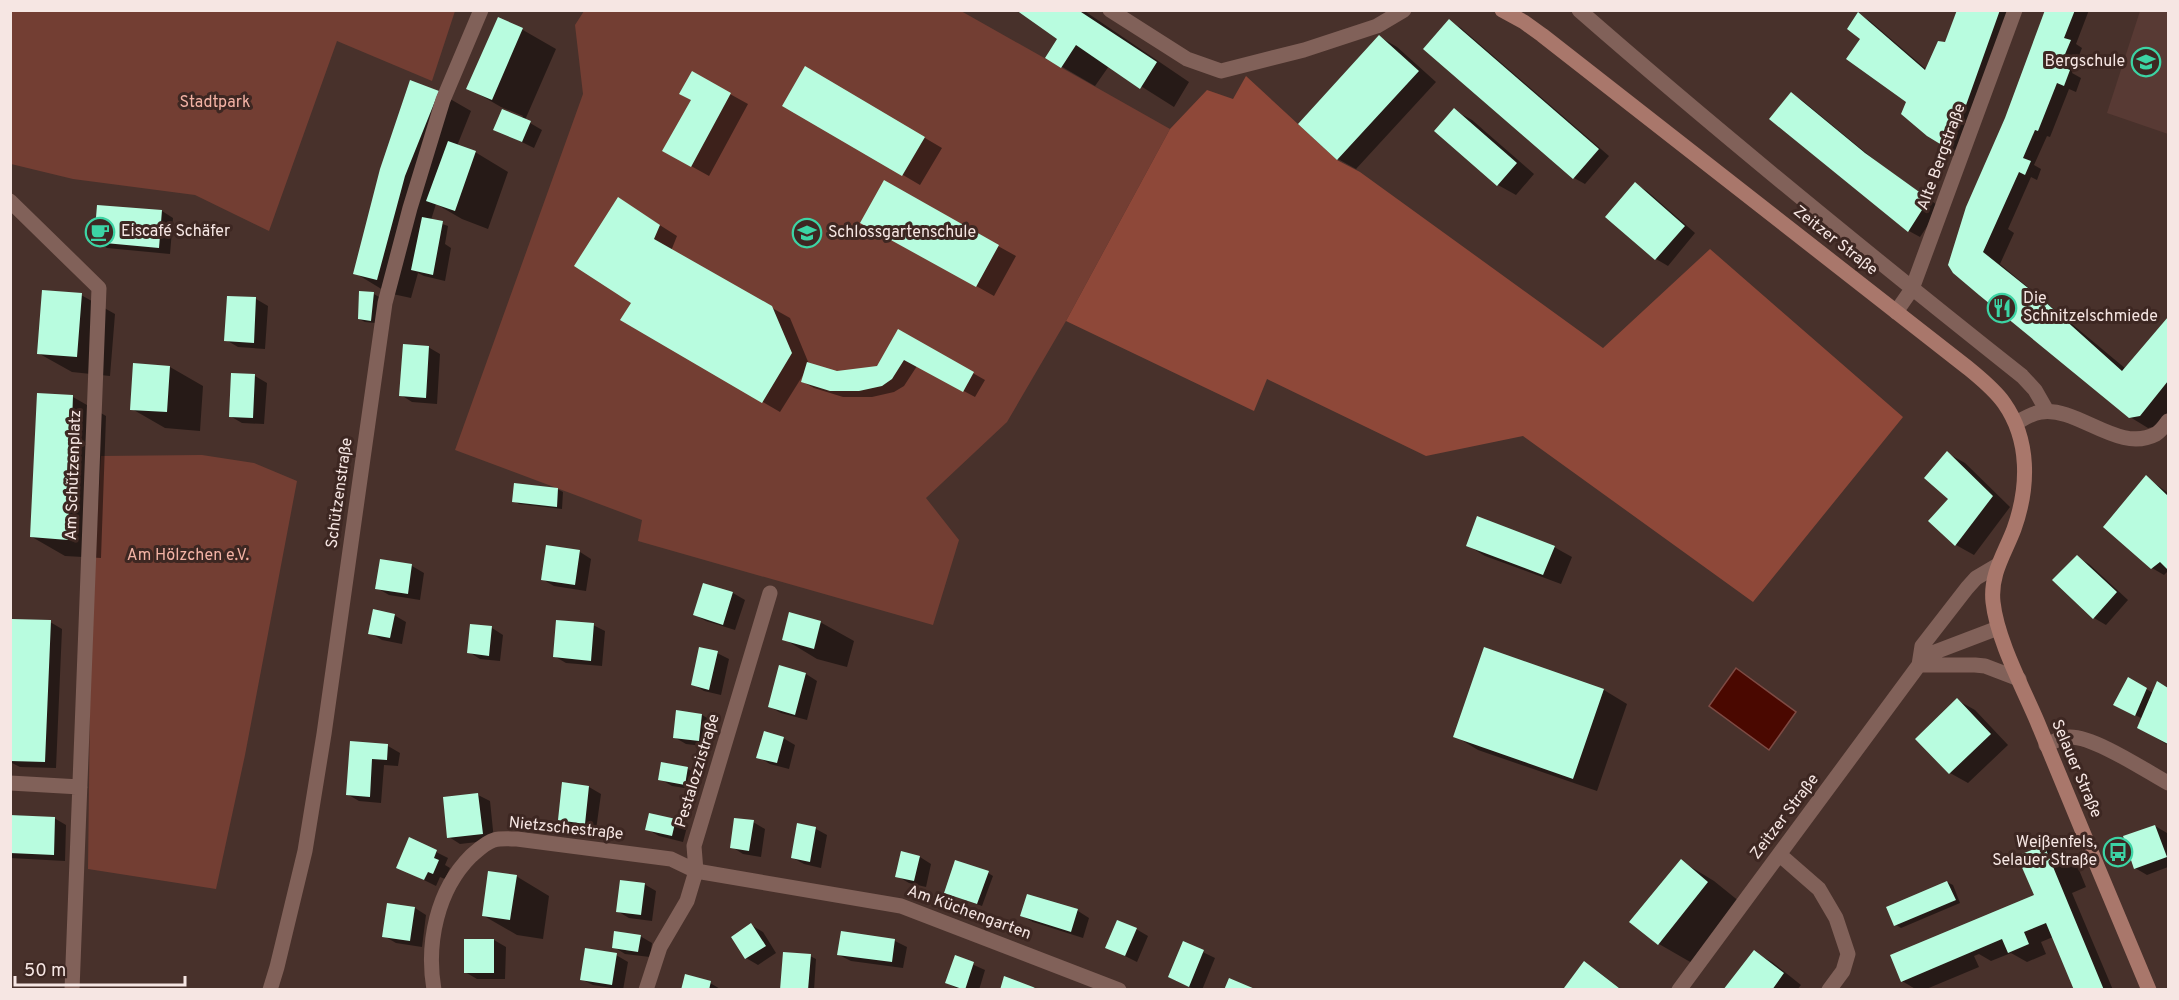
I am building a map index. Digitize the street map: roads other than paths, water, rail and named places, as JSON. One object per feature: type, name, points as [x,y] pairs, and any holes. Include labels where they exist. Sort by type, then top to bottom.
[{"type":"main road","name":"Zeitzer Straße","points":[[1502,10],[1542,35],[1896,312],[1995,392],[2004,402],[2016,423],[2024,453],[2024,488],[2014,530],[1998,565],[1993,599],[1998,628]]},
{"type":"main road","name":"Selauer Straße","points":[[1998,628],[2149,990]]},
{"type":"street","name":"Schützenstraße","points":[[270,990],[305,851],[324,734],[385,303],[410,208],[443,100],[481,10]]},
{"type":"street","points":[[1110,10],[1187,59],[1221,71],[1304,50],[1377,26],[1404,10]]},
{"type":"street","name":"Zeitzer Straße","points":[[1580,10],[1662,83],[1912,289],[2022,376],[2035,390],[2047,411]]},
{"type":"street","name":"Alte Bergstraße","points":[[1896,312],[1912,289],[2015,10]]},
{"type":"street","name":"Am Schützenplatz","points":[[10,201],[99,288],[72,990]]},
{"type":"street","points":[[2016,423],[2039,412],[2047,411],[2059,413],[2109,433],[2139,440],[2158,434],[2169,421]]},
{"type":"street","name":"Zeitzer Straße","points":[[1919,666],[1922,646],[1967,588],[1976,578],[1998,565]]},
{"type":"street","name":"Pestalozzistraße","points":[[646,990],[660,947],[687,901],[696,871],[694,846],[770,593]]},
{"type":"street","name":"Zeitzer Straße","points":[[1679,990],[1919,666],[1935,652],[1998,628]]},
{"type":"street","points":[[1919,666],[1985,666],[2019,679]]},
{"type":"street","points":[[2046,745],[2070,737],[2085,740],[2102,746],[2169,783]]},
{"type":"street","points":[[10,783],[80,786]]},
{"type":"street","name":"Nietzschestraße","points":[[434,990],[430,967],[436,923],[446,889],[460,868],[476,852],[493,840],[517,838],[671,859],[696,871]]},
{"type":"street","points":[[1780,855],[1819,889],[1836,918],[1848,954],[1844,971],[1829,990]]},
{"type":"street","name":"Am Küchengarten","points":[[696,871],[901,906],[1119,990]]},
{"type":"place","name":"Bergschule","points":[[2146,62]]},
{"type":"place","name":"Eiscafé Schäfer","points":[[100,232]]},
{"type":"place","name":"Schlossgartenschule","points":[[807,233]]},
{"type":"place","name":"Die Schnitzelschmiede","points":[[2002,308]]},
{"type":"place","name":"Weißenfels, Selauer Straße","points":[[2118,852]]},
{"type":"park label","name":"Stadtpark","points":[[215,103]]},
{"type":"park label","name":"Am Hölzchen e.V.","points":[[188,556]]}]
